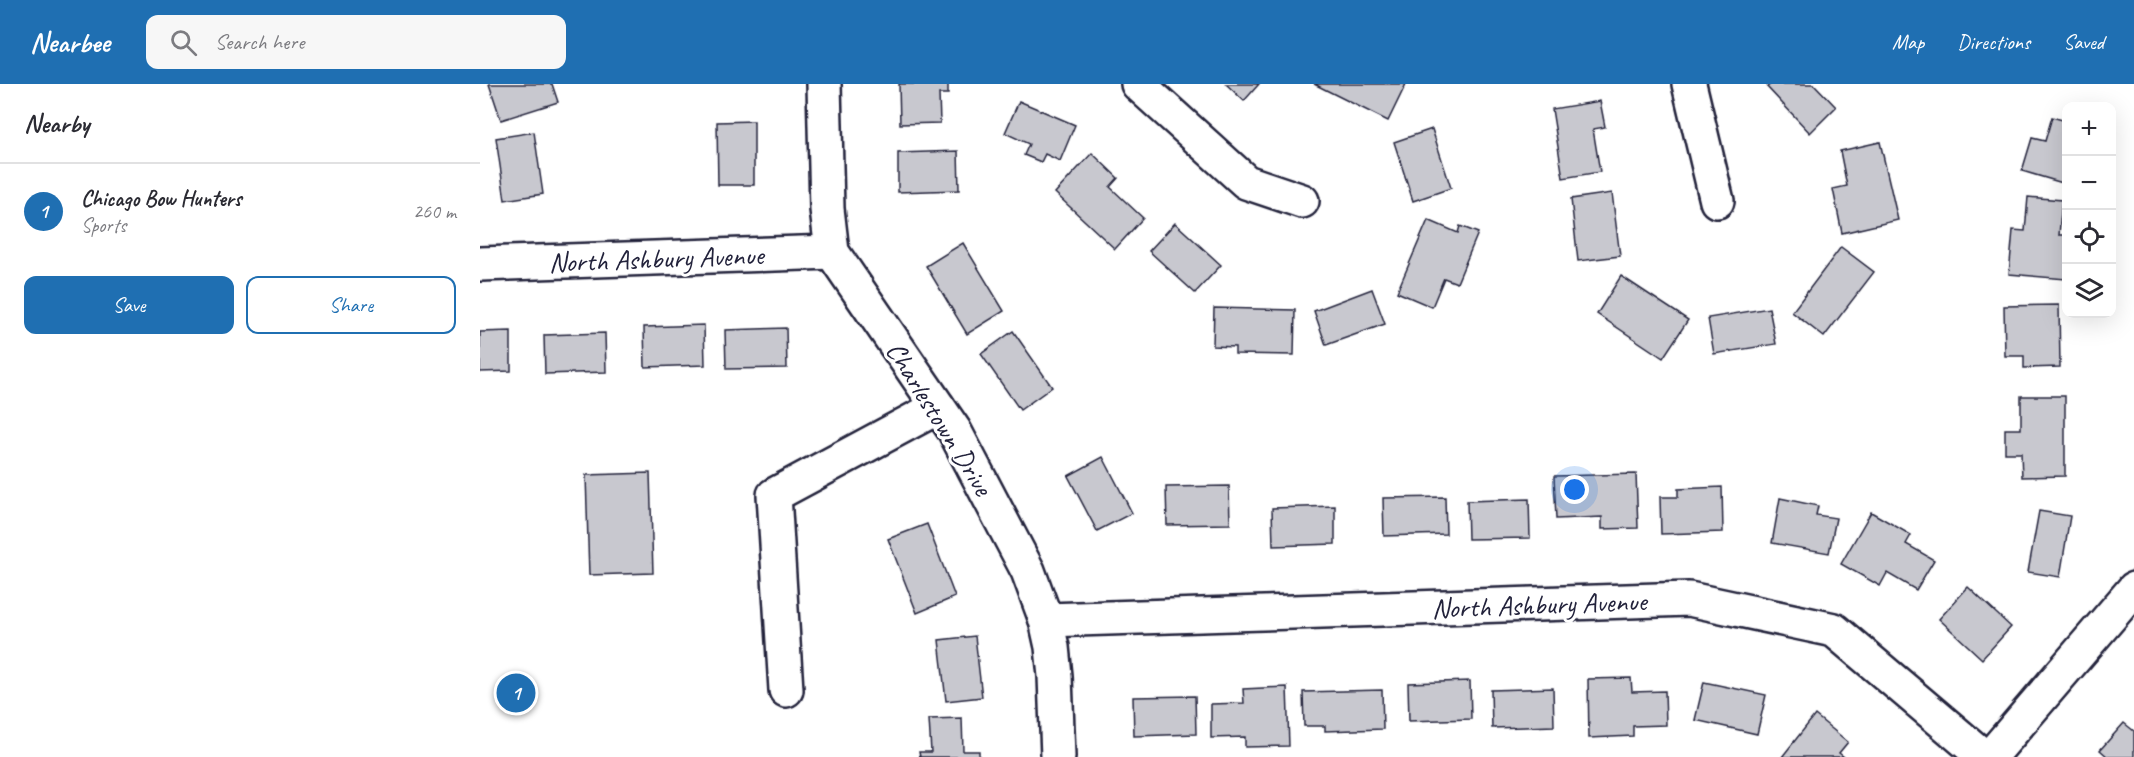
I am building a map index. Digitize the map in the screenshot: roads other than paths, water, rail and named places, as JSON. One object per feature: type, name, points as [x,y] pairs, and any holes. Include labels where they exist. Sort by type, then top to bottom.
[{"type":"street","name":"Charlestown Drive","points":[[824,84],[827,209],[832,252],[954,430],[1028,571],[1046,620],[1052,647],[1058,757]]},
{"type":"street","points":[[1138,84],[1246,182],[1302,201]]},
{"type":"street","points":[[1689,84],[1718,201]]},
{"type":"street","name":"North Ashbury Avenue","points":[[480,264],[832,252]]},
{"type":"street","points":[[786,690],[774,495],[938,407]]},
{"type":"street","points":[[1990,757],[2134,589]]},
{"type":"street","name":"North Ashbury Avenue","points":[[1046,620],[1689,599],[1834,630],[1984,757]]},
{"type":"place","name":"Chicago Bow Hunters","points":[[516,693]]}]
